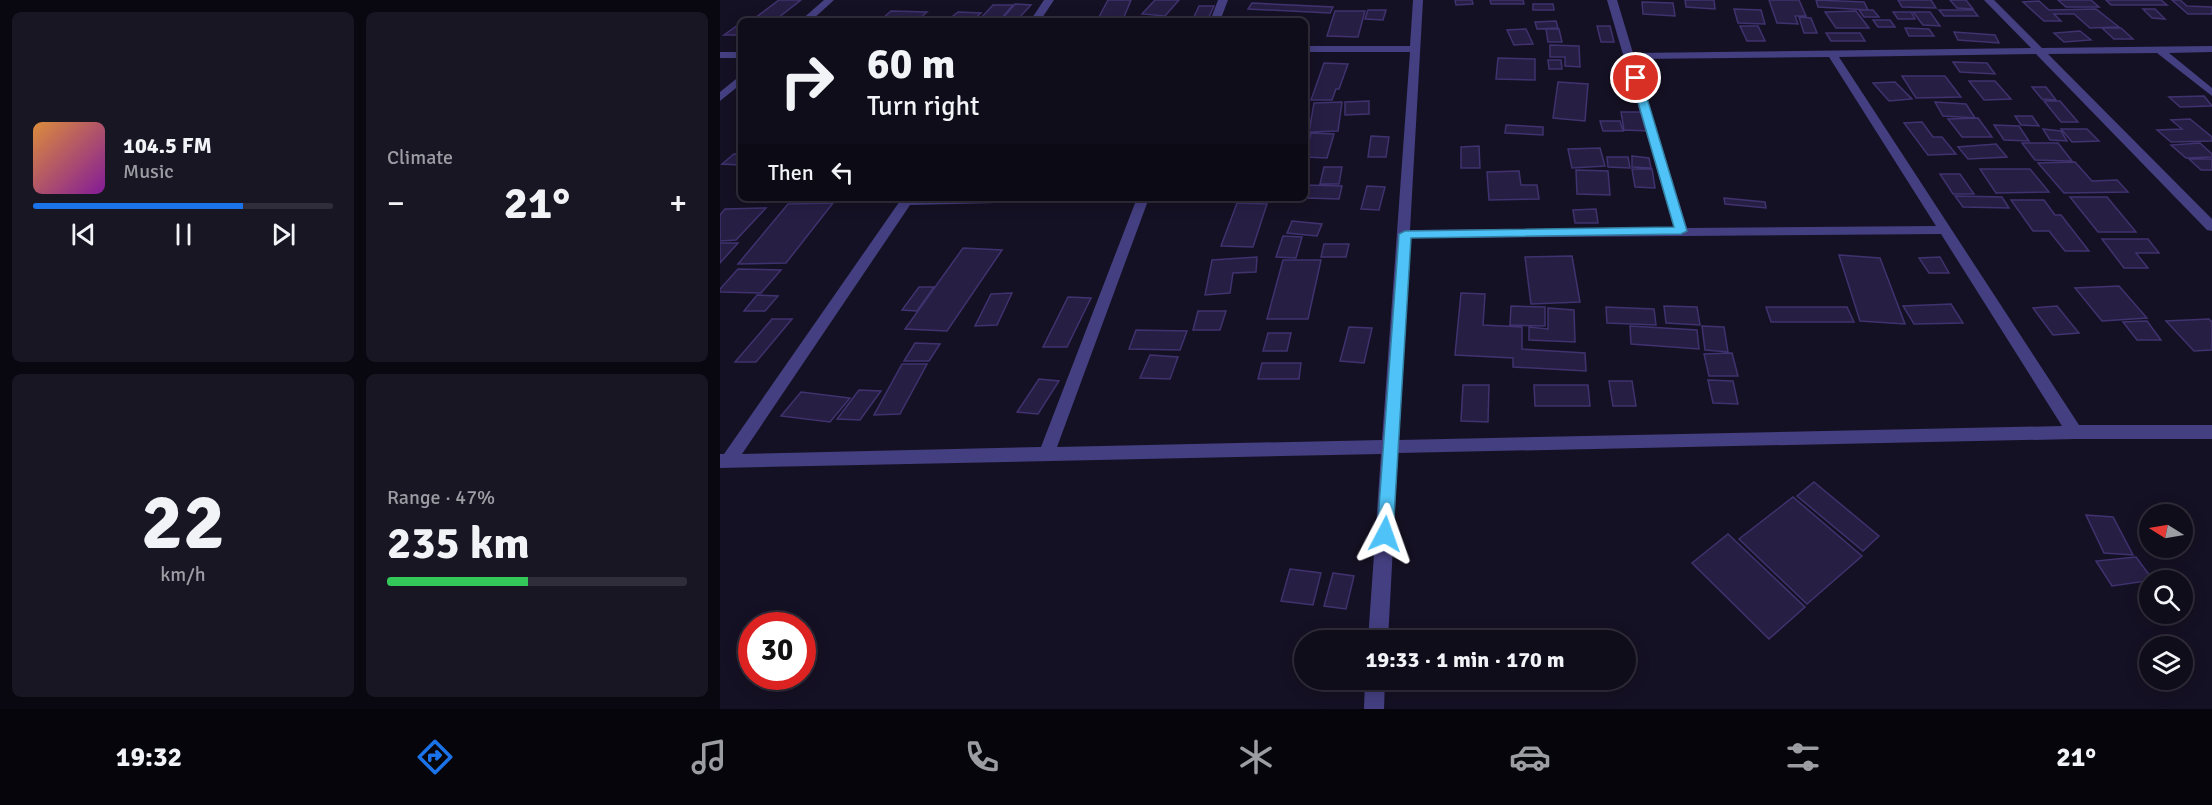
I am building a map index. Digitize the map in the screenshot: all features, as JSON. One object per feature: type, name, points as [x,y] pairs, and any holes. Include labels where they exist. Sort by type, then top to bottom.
[{"type":"street","points":[[808,18],[829,0]]},
{"type":"street","points":[[1037,18],[1049,0]]},
{"type":"street","points":[[1216,18],[1223,0]]},
{"type":"street","points":[[1379,630],[1418,0]]},
{"type":"street","points":[[1612,0],[1681,231]]},
{"type":"street","points":[[1989,0],[2212,226]]},
{"type":"street","points":[[1308,49],[1415,49]]},
{"type":"street","points":[[1630,56],[2212,49]]},
{"type":"street","points":[[2160,50],[2212,93]]},
{"type":"street","points":[[1832,54],[2075,432]]},
{"type":"street","points":[[720,55],[738,55]]},
{"type":"street","points":[[720,98],[738,81]]},
{"type":"street","points":[[724,461],[906,201]]},
{"type":"street","points":[[1047,452],[1142,201]]},
{"type":"street","points":[[1405,234],[1945,230]]},
{"type":"street","points":[[724,461],[1047,452],[1391,448],[2075,432],[2212,432]]},
{"type":"street","points":[[1374,709],[1375,690]]},
{"type":"building","points":[[779,0],[801,0],[778,18],[755,18]]},
{"type":"building","points":[[1108,0],[1131,0],[1124,17],[1099,17]]},
{"type":"building","points":[[1155,0],[1179,0],[1165,16],[1142,14]]},
{"type":"building","points":[[1455,0],[1472,0],[1473,4],[1456,5]]},
{"type":"building","points":[[1490,0],[1523,0],[1524,4],[1491,4]]},
{"type":"building","points":[[1685,0],[1714,0],[1715,9],[1686,7]]},
{"type":"building","points":[[1769,0],[1799,0],[1806,16],[1795,16],[1798,24],[1777,23]]},
{"type":"building","points":[[1816,0],[1864,2],[1868,10],[1818,7]]},
{"type":"building","points":[[1898,0],[1931,0],[1936,8],[1902,7]]},
{"type":"building","points":[[1950,0],[1966,0],[1973,9],[1957,8]]},
{"type":"building","points":[[2058,0],[2091,0],[2099,7],[2066,7]]},
{"type":"building","points":[[2106,0],[2161,0],[2167,5],[2111,5]]},
{"type":"building","points":[[2172,0],[2180,0],[2187,6],[2212,7],[2212,14],[2188,14]]},
{"type":"building","points":[[2039,1],[2049,10],[2096,9],[2119,27],[2090,28],[2074,14],[2054,14],[2061,21],[2044,21],[2023,2]]},
{"type":"building","points":[[1642,2],[1673,3],[1675,16],[1643,14]]},
{"type":"building","points":[[1252,3],[1333,7],[1330,13],[1248,9]]},
{"type":"building","points":[[1015,4],[1031,5],[1019,18],[1003,18]]},
{"type":"building","points":[[1533,4],[1553,4],[1554,10],[1533,10]]},
{"type":"building","points":[[993,5],[1013,5],[1002,18],[981,18]]},
{"type":"building","points":[[1199,6],[1214,6],[1208,18],[1193,18]]},
{"type":"building","points":[[1734,9],[1761,10],[1765,24],[1738,23]]},
{"type":"building","points":[[2143,9],[2155,9],[2165,19],[2152,18]]},
{"type":"building","points":[[1368,10],[1386,10],[1383,20],[1365,19]]},
{"type":"building","points":[[1859,10],[1873,10],[1879,17],[1864,17]]},
{"type":"building","points":[[1939,10],[1973,10],[1978,16],[1944,16]]},
{"type":"building","points":[[891,11],[927,12],[920,18],[883,18]]},
{"type":"building","points":[[1335,11],[1365,11],[1358,37],[1327,36]]},
{"type":"building","points":[[1856,11],[1869,28],[1836,28],[1825,12]]},
{"type":"building","points":[[958,12],[981,13],[975,18],[951,18]]},
{"type":"building","points":[[1893,12],[1911,12],[1915,19],[1898,19]]},
{"type":"building","points":[[1913,12],[1930,12],[1940,26],[1923,25]]},
{"type":"building","points":[[1799,17],[1811,18],[1817,33],[1804,33]]},
{"type":"building","points":[[1873,20],[1890,20],[1895,27],[1878,27]]},
{"type":"building","points":[[1556,21],[1558,28],[1537,29],[1535,22]]},
{"type":"building","points":[[738,25],[738,35],[724,35]]},
{"type":"building","points":[[1597,26],[1610,26],[1614,42],[1601,42]]},
{"type":"building","points":[[1740,26],[1758,26],[1765,41],[1747,41]]},
{"type":"building","points":[[1905,28],[1929,29],[1934,36],[1909,36]]},
{"type":"building","points":[[2102,28],[2121,28],[2133,39],[2114,39]]},
{"type":"building","points":[[1526,29],[1533,44],[1514,45],[1507,30]]},
{"type":"building","points":[[1546,29],[1559,29],[1562,42],[1548,42]]},
{"type":"building","points":[[2080,31],[2091,40],[2064,42],[2054,33]]},
{"type":"building","points":[[1954,32],[1995,35],[1999,43],[1958,40]]},
{"type":"building","points":[[1826,33],[1860,33],[1865,41],[1831,41]]},
{"type":"building","points":[[1550,45],[1579,46],[1580,67],[1565,66],[1565,57],[1550,57]]},
{"type":"building","points":[[1498,58],[1535,59],[1535,80],[1496,79]]},
{"type":"building","points":[[1548,60],[1561,60],[1562,69],[1549,69]]},
{"type":"building","points":[[1953,62],[1987,63],[1995,74],[1960,72]]},
{"type":"building","points":[[1324,63],[1348,64],[1339,89],[1336,89],[1332,100],[1311,100]]},
{"type":"building","points":[[1902,76],[1945,76],[1961,97],[1916,98]]},
{"type":"building","points":[[1969,81],[1995,81],[2011,99],[1984,100]]},
{"type":"building","points":[[1558,82],[1588,84],[1585,121],[1553,118]]},
{"type":"building","points":[[1895,82],[1912,99],[1889,101],[1873,83]]},
{"type":"building","points":[[2032,87],[2046,87],[2056,100],[2042,99]]},
{"type":"building","points":[[2204,96],[2212,106],[2180,107],[2169,97]]},
{"type":"building","points":[[1369,101],[1369,114],[1345,115],[1345,102]]},
{"type":"building","points":[[2044,101],[2060,101],[2078,122],[2061,122]]},
{"type":"building","points":[[1342,102],[1338,131],[1309,132],[1314,103]]},
{"type":"building","points":[[1935,102],[1966,104],[1975,118],[1943,116]]},
{"type":"building","points":[[1621,112],[1646,112],[1650,131],[1624,130]]},
{"type":"building","points":[[2015,116],[2032,116],[2039,126],[2021,125]]},
{"type":"building","points":[[1978,118],[1992,137],[1962,137],[1948,119]]},
{"type":"building","points":[[2190,119],[2212,137],[2212,141],[2171,142],[2157,130],[2182,129],[2171,120]]},
{"type":"building","points":[[1600,121],[1620,121],[1623,131],[1603,131]]},
{"type":"building","points":[[1922,122],[1933,137],[1942,137],[1956,154],[1928,155],[1904,123]]},
{"type":"building","points":[[1506,125],[1543,127],[1543,135],[1505,133]]},
{"type":"building","points":[[1994,125],[2019,126],[2029,141],[2004,140]]},
{"type":"building","points":[[2043,129],[2061,131],[2067,141],[2050,140]]},
{"type":"building","points":[[2061,129],[2087,129],[2099,141],[2072,142]]},
{"type":"building","points":[[1311,133],[1334,134],[1327,158],[1308,157]]},
{"type":"building","points":[[1371,136],[1389,137],[1386,157],[1368,157]]},
{"type":"building","points":[[2022,143],[2058,143],[2072,161],[2035,160]]},
{"type":"building","points":[[2200,143],[2212,154],[2212,157],[2186,158],[2171,145]]},
{"type":"building","points":[[1996,144],[2007,157],[1968,159],[1958,147]]},
{"type":"building","points":[[1479,146],[1480,168],[1461,168],[1461,147]]},
{"type":"building","points":[[1600,148],[1605,166],[1572,168],[1568,149]]},
{"type":"building","points":[[734,154],[738,154],[738,165],[722,164]]},
{"type":"building","points":[[1632,156],[1649,158],[1651,168],[1632,167]]},
{"type":"building","points":[[1607,157],[1628,157],[1630,168],[1608,167]]},
{"type":"building","points":[[2189,159],[2212,159],[2212,170],[2201,170]]},
{"type":"building","points":[[2075,162],[2092,181],[2117,180],[2128,192],[2064,193],[2038,163]]},
{"type":"building","points":[[1324,167],[1342,167],[1339,184],[1320,184]]},
{"type":"building","points":[[1632,169],[1652,169],[1655,188],[1635,187]]},
{"type":"building","points":[[1980,169],[2030,169],[2049,192],[1996,193]]},
{"type":"building","points":[[1576,170],[1608,171],[1610,195],[1577,194]]},
{"type":"building","points":[[1519,171],[1521,185],[1537,185],[1539,199],[1489,200],[1487,172]]},
{"type":"building","points":[[1940,174],[1960,174],[1974,194],[1953,194]]},
{"type":"building","points":[[1308,185],[1342,186],[1339,199],[1308,198]]},
{"type":"building","points":[[1367,186],[1385,187],[1379,210],[1361,209]]},
{"type":"building","points":[[1955,196],[2002,197],[2009,208],[1963,207]]},
{"type":"building","points":[[2070,197],[2107,197],[2136,232],[2098,232]]},
{"type":"building","points":[[1724,198],[1765,202],[1766,208],[1725,204]]},
{"type":"building","points":[[2011,200],[2044,200],[2055,215],[2061,215],[2089,251],[2065,251],[2049,231],[2033,231]]},
{"type":"building","points":[[833,203],[786,263],[738,264],[788,204]]},
{"type":"building","points":[[1237,203],[1267,204],[1253,247],[1221,246]]},
{"type":"building","points":[[766,208],[736,240],[720,241],[720,215],[725,209]]},
{"type":"building","points":[[1596,209],[1598,223],[1575,223],[1573,210]]},
{"type":"building","points":[[1292,221],[1322,224],[1317,236],[1287,233]]},
{"type":"building","points":[[1283,236],[1302,237],[1296,258],[1276,257]]},
{"type":"building","points":[[2102,239],[2148,239],[2159,253],[2136,253],[2148,268],[2124,268]]},
{"type":"building","points":[[720,243],[738,243],[720,263]]},
{"type":"building","points":[[1324,244],[1349,244],[1346,257],[1321,257]]},
{"type":"building","points":[[963,248],[1002,250],[947,331],[905,329]]},
{"type":"building","points":[[1839,255],[1880,258],[1905,324],[1860,321]]},
{"type":"building","points":[[1572,256],[1580,302],[1531,304],[1525,257]]},
{"type":"building","points":[[1257,257],[1256,272],[1233,273],[1230,293],[1205,295],[1212,260]]},
{"type":"building","points":[[1940,257],[1949,273],[1929,273],[1919,258]]},
{"type":"building","points":[[1283,260],[1321,260],[1308,319],[1267,319]]},
{"type":"building","points":[[738,269],[781,270],[761,293],[720,292],[720,289]]},
{"type":"building","points":[[2119,286],[2147,318],[2102,321],[2075,288]]},
{"type":"building","points":[[919,287],[934,287],[917,311],[902,310]]},
{"type":"building","points":[[1012,293],[997,325],[975,326],[991,294]]},
{"type":"building","points":[[1461,293],[1485,294],[1483,325],[1522,327],[1522,349],[1585,353],[1586,371],[1513,367],[1513,358],[1455,355]]},
{"type":"building","points":[[757,295],[778,296],[765,311],[744,311]]},
{"type":"building","points":[[1068,297],[1091,298],[1067,347],[1043,347]]},
{"type":"building","points":[[1951,304],[1963,323],[1914,324],[1903,306]]},
{"type":"building","points":[[1511,306],[1545,307],[1545,326],[1510,325]]},
{"type":"building","points":[[1664,306],[1697,307],[1700,325],[1666,323]]},
{"type":"building","points":[[2057,306],[2079,333],[2053,335],[2033,308]]},
{"type":"building","points":[[1606,307],[1654,309],[1656,325],[1607,323]]},
{"type":"building","points":[[1766,307],[1847,307],[1854,322],[1771,322]]},
{"type":"building","points":[[1548,308],[1574,310],[1575,342],[1529,340],[1529,327],[1548,329]]},
{"type":"building","points":[[1198,311],[1226,311],[1220,330],[1193,330]]},
{"type":"building","points":[[772,319],[792,319],[756,362],[735,362]]},
{"type":"building","points":[[2209,319],[2212,322],[2212,350],[2194,351],[2166,321]]},
{"type":"building","points":[[2147,321],[2161,340],[2137,340],[2123,322]]},
{"type":"building","points":[[1630,326],[1697,330],[1699,349],[1631,344]]},
{"type":"building","points":[[1702,326],[1724,327],[1728,352],[1705,350]]},
{"type":"building","points":[[1349,327],[1372,328],[1364,363],[1340,361]]},
{"type":"building","points":[[1136,330],[1187,331],[1180,350],[1129,349]]},
{"type":"building","points":[[1268,333],[1291,333],[1287,351],[1263,351]]},
{"type":"building","points":[[915,343],[940,344],[929,361],[904,361]]},
{"type":"building","points":[[1732,353],[1738,376],[1709,376],[1704,354]]},
{"type":"building","points":[[1150,355],[1178,357],[1170,379],[1140,378]]},
{"type":"building","points":[[1262,363],[1301,363],[1299,379],[1258,379]]},
{"type":"building","points":[[902,364],[927,364],[900,414],[874,415]]},
{"type":"building","points":[[1039,379],[1059,381],[1038,414],[1017,412]]},
{"type":"building","points":[[1708,380],[1733,381],[1738,404],[1713,403]]},
{"type":"building","points":[[1609,381],[1632,381],[1636,406],[1613,406]]},
{"type":"building","points":[[1463,385],[1489,385],[1488,422],[1461,421]]},
{"type":"building","points":[[1534,385],[1588,385],[1590,406],[1535,406]]},
{"type":"building","points":[[859,390],[881,391],[860,420],[837,419]]},
{"type":"building","points":[[801,392],[850,398],[830,422],[781,416]]},
{"type":"building","points":[[1814,482],[1879,536],[1863,551],[1797,496]]},
{"type":"building","points":[[1793,497],[1862,556],[1807,604],[1739,539]]},
{"type":"building","points":[[2086,515],[2113,517],[2133,555],[2104,553]]},
{"type":"building","points":[[1728,534],[1805,607],[1769,639],[1692,563]]},
{"type":"building","points":[[2136,557],[2146,570],[2139,570],[2139,582],[2112,586],[2096,561]]},
{"type":"building","points":[[1290,569],[1321,573],[1313,605],[1281,601]]},
{"type":"building","points":[[1333,573],[1354,576],[1346,609],[1324,606]]},
{"type":"route","points":[[1385,534],[1405,234],[1681,231],[1636,78]]}]
